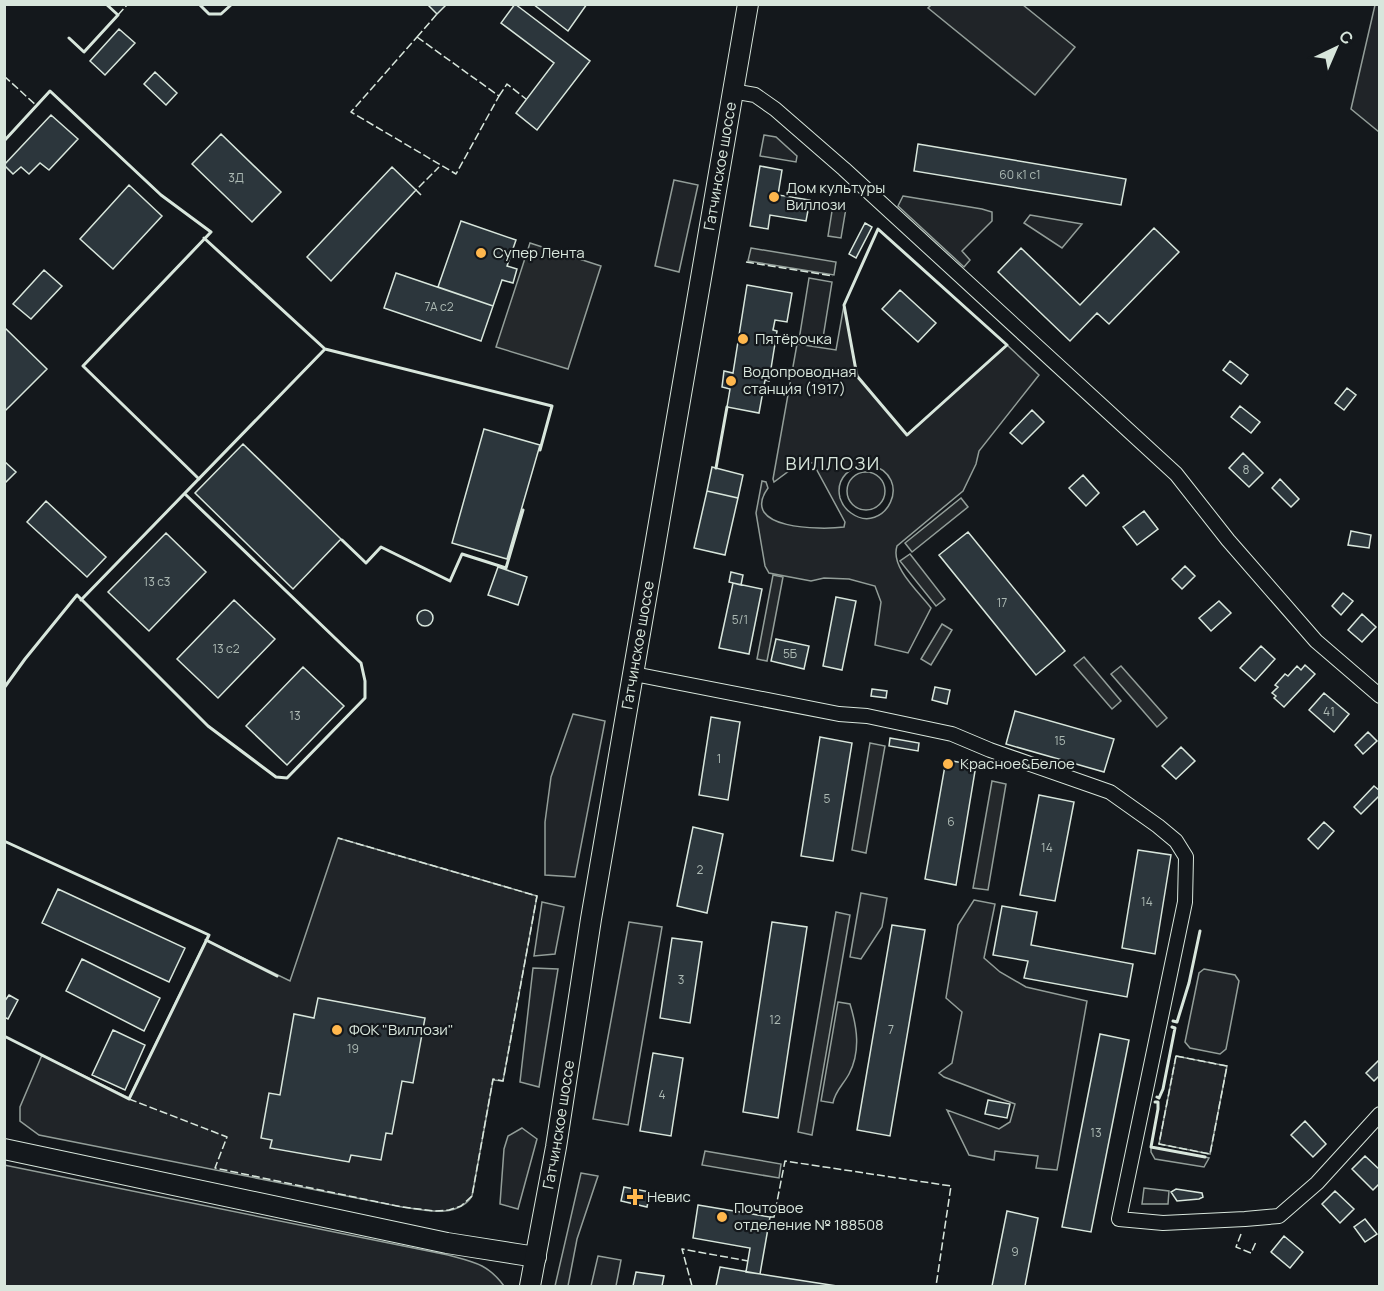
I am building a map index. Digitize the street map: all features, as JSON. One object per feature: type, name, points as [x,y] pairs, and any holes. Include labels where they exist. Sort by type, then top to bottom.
[{"type":"main road","name":"Гатчинское шоссе","points":[[530,1287],[556,1147],[591,919],[748,4]]},
{"type":"main road","points":[[4,1149],[447,1243],[536,1257]]},
{"type":"street","points":[[732,91],[755,95],[775,109],[1159,458],[1176,474],[1243,558],[1316,641],[1380,696]]},
{"type":"street","points":[[634,674],[830,712],[867,716],[952,734],[990,750],[1110,792],[1176,841],[1186,857],[1185,902],[1119,1219],[1163,1223],[1245,1220],[1279,1215],[1317,1183],[1380,1114]]},
{"type":"shaded area","points":[[931,5],[1023,5],[1075,47],[1035,95],[928,8]]},
{"type":"shaded area","points":[[1375,5],[1380,5],[1379,132],[1351,109]]},
{"type":"shaded area","points":[[764,135],[776,137],[797,156],[796,162],[760,156]]},
{"type":"shaded area","points":[[674,180],[698,185],[679,272],[655,266]]},
{"type":"shaded area","points":[[903,196],[992,212],[992,221],[962,251],[970,260],[964,267],[898,206]]},
{"type":"shaded area","points":[[833,205],[846,208],[841,238],[828,236]]},
{"type":"shaded area","points":[[1030,215],[1082,224],[1062,248],[1024,223]]},
{"type":"shaded area","points":[[530,243],[601,266],[568,369],[496,347]]},
{"type":"shaded area","points":[[751,248],[836,262],[834,275],[748,261]]},
{"type":"shaded area","points":[[809,278],[832,282],[822,344],[799,340]]},
{"type":"shaded area","points":[[844,305],[857,376],[907,435],[1007,345],[1039,375],[979,451],[976,464],[963,491],[897,546],[896,554],[902,571],[931,608],[908,653],[875,645],[881,602],[875,586],[849,579],[824,578],[811,581],[769,573],[765,566],[756,513],[762,481],[766,482],[768,488],[762,502],[764,512],[773,520],[802,527],[844,527],[845,522],[813,463],[801,462],[774,482],[773,479],[797,344],[836,350]],"holes":[[[869,464],[883,471],[891,481],[893,492],[884,511],[874,517],[863,518],[847,510],[839,491],[846,474],[856,467]]]},
{"type":"shaded area","points":[[866,472],[879,478],[885,491],[879,504],[866,510],[853,504],[847,491],[853,478]]},
{"type":"shaded area","points":[[961,498],[968,507],[912,552],[905,543]]},
{"type":"shaded area","points":[[910,554],[945,599],[936,606],[900,561]]},
{"type":"shaded area","points":[[773,575],[783,577],[767,661],[757,659]]},
{"type":"shaded area","points":[[942,624],[952,630],[931,665],[921,659]]},
{"type":"shaded area","points":[[1084,657],[1121,701],[1112,709],[1074,665]]},
{"type":"shaded area","points":[[1121,666],[1167,718],[1157,727],[1111,674]]},
{"type":"shaded area","points":[[573,714],[605,721],[575,877],[545,875],[545,822],[551,777]]},
{"type":"shaded area","points":[[870,743],[885,746],[866,853],[852,850]]},
{"type":"shaded area","points":[[992,781],[1006,784],[988,890],[973,888]]},
{"type":"shaded area","name":"ФОК \"Виллози\"","points":[[338,838],[537,896],[503,1081],[493,1080],[472,1196],[466,1203],[458,1208],[440,1211],[402,1207],[39,1135],[20,1121],[20,1107],[42,1055],[129,1098],[206,940],[290,981]]},
{"type":"shaded area","points":[[861,893],[887,898],[882,927],[861,959],[850,957]]},
{"type":"shaded area","points":[[974,900],[995,904],[984,958],[1000,972],[1026,987],[1087,1001],[1057,1170],[1036,1168],[1038,1156],[995,1151],[994,1160],[969,1155],[947,1110],[999,1129],[1010,1122],[1015,1104],[944,1077],[939,1073],[952,1063],[962,1012],[946,998],[958,925]]},
{"type":"shaded area","points":[[542,902],[564,907],[555,954],[534,956]]},
{"type":"shaded area","points":[[836,912],[850,915],[812,1135],[798,1132]]},
{"type":"shaded area","points":[[629,922],[662,927],[628,1125],[593,1119]]},
{"type":"shaded area","points":[[533,968],[558,969],[539,1087],[520,1082]]},
{"type":"shaded area","points":[[1204,969],[1235,975],[1239,981],[1226,1049],[1220,1054],[1190,1048],[1185,1042],[1199,973]]},
{"type":"shaded area","points":[[838,1002],[850,1004],[856,1030],[856,1048],[853,1065],[833,1103],[821,1101]]},
{"type":"shaded area","points":[[1176,1056],[1227,1066],[1210,1154],[1159,1144]]},
{"type":"shaded area","points":[[522,1128],[537,1139],[518,1209],[500,1204],[504,1149],[508,1136]]},
{"type":"shaded area","points":[[1151,1147],[1209,1158],[1204,1167],[1155,1159]]},
{"type":"shaded area","points":[[705,1151],[781,1164],[779,1178],[702,1165]]},
{"type":"shaded area","points":[[4,1165],[448,1255],[486,1268],[504,1286],[5,1286]]},
{"type":"shaded area","points":[[581,1173],[598,1176],[577,1239],[568,1286],[555,1286]]},
{"type":"shaded area","points":[[1144,1188],[1169,1191],[1168,1204],[1142,1204]]},
{"type":"shaded area","points":[[598,1256],[621,1260],[616,1286],[591,1286]]},
{"type":"building","points":[[427,4],[447,4],[437,14]]},
{"type":"building","points":[[515,4],[590,61],[537,130],[516,113],[554,63],[501,23]]},
{"type":"building","points":[[533,4],[587,4],[568,31]]},
{"type":"building","points":[[119,29],[135,43],[105,75],[90,61]]},
{"type":"building","points":[[155,72],[177,93],[166,105],[144,84]]},
{"type":"building","points":[[51,115],[78,139],[49,170],[40,163],[29,174],[21,167],[13,174],[4,165]]},
{"type":"building","points":[[221,134],[281,192],[252,222],[192,164]]},
{"type":"building","points":[[918,144],[1126,179],[1121,205],[914,171]]},
{"type":"building","name":"Дом культуры Виллози","points":[[760,166],[782,170],[778,195],[810,200],[806,221],[770,215],[768,229],[750,226]]},
{"type":"building","points":[[392,167],[416,190],[331,281],[307,257]]},
{"type":"building","points":[[129,185],[162,216],[113,269],[80,239]]},
{"type":"building","name":"Супер Лента","points":[[461,221],[516,240],[507,266],[517,269],[513,283],[502,280],[493,306],[438,287]]},
{"type":"building","points":[[865,223],[872,227],[856,258],[849,254]]},
{"type":"building","points":[[1154,228],[1179,252],[1109,324],[1097,313],[1070,341],[998,272],[1021,248],[1080,305]]},
{"type":"building","points":[[44,270],[62,286],[31,319],[13,304]]},
{"type":"building","points":[[396,273],[493,306],[481,341],[384,308]]},
{"type":"building","points":[[747,285],[792,293],[787,322],[775,320],[773,330],[777,331],[769,381],[765,380],[759,413],[727,407],[730,389],[722,387],[724,371],[733,373]]},
{"type":"building","points":[[900,290],[936,323],[918,342],[882,309]]},
{"type":"building","points":[[4,327],[47,369],[4,412]]},
{"type":"building","points":[[1230,361],[1248,375],[1241,384],[1223,370]]},
{"type":"building","points":[[1347,388],[1356,395],[1344,410],[1335,403]]},
{"type":"building","points":[[1240,406],[1260,422],[1251,433],[1231,417]]},
{"type":"building","points":[[1032,410],[1044,422],[1022,444],[1010,433]]},
{"type":"building","points":[[484,429],[540,445],[507,559],[452,543]]},
{"type":"building","points":[[243,444],[341,539],[293,589],[195,493]]},
{"type":"building","points":[[1243,453],[1263,473],[1249,487],[1229,468]]},
{"type":"building","points":[[4,461],[16,472],[4,484]]},
{"type":"building","points":[[712,467],[743,475],[738,498],[707,491]]},
{"type":"building","points":[[1083,475],[1099,493],[1086,506],[1069,488]]},
{"type":"building","points":[[1280,479],[1299,499],[1291,507],[1272,488]]},
{"type":"building","points":[[707,491],[738,498],[725,555],[694,548]]},
{"type":"building","points":[[46,501],[106,557],[87,577],[27,522]]},
{"type":"building","points":[[1144,511],[1158,529],[1137,545],[1123,527]]},
{"type":"building","points":[[1351,531],[1371,535],[1369,548],[1348,545]]},
{"type":"building","points":[[968,532],[1065,651],[1036,675],[939,555]]},
{"type":"building","points":[[166,533],[206,572],[149,631],[108,592]]},
{"type":"building","points":[[1185,566],[1195,576],[1182,589],[1172,579]]},
{"type":"building","points":[[498,567],[527,577],[518,605],[488,595]]},
{"type":"building","points":[[731,572],[743,575],[741,585],[729,582]]},
{"type":"building","points":[[733,583],[762,589],[749,654],[719,648]]},
{"type":"building","points":[[1343,593],[1353,601],[1341,615],[1332,606]]},
{"type":"building","points":[[836,597],[856,601],[842,670],[823,666]]},
{"type":"building","points":[[234,600],[275,639],[218,698],[177,659]]},
{"type":"building","points":[[1219,601],[1231,613],[1211,631],[1199,618]]},
{"type":"building","points":[[425,610],[431,612],[433,618],[431,624],[425,626],[419,624],[417,618],[419,612]]},
{"type":"building","points":[[1362,614],[1376,627],[1362,642],[1348,630]]},
{"type":"building","points":[[776,639],[809,646],[804,669],[771,661]]},
{"type":"building","points":[[1261,646],[1275,659],[1255,681],[1240,668]]},
{"type":"building","points":[[1305,665],[1315,674],[1284,707],[1274,698],[1276,696],[1272,693],[1278,687],[1275,685],[1297,666],[1301,670]]},
{"type":"building","points":[[303,667],[344,706],[287,765],[246,726]]},
{"type":"building","points":[[935,687],[950,690],[947,704],[932,700]]},
{"type":"building","points":[[872,689],[887,691],[886,698],[871,696]]},
{"type":"building","points":[[1324,693],[1349,714],[1334,732],[1309,710]]},
{"type":"building","points":[[1015,711],[1114,739],[1104,772],[1006,744]]},
{"type":"building","points":[[711,717],[740,722],[728,800],[699,795]]},
{"type":"building","points":[[1368,732],[1377,741],[1363,754],[1355,745]]},
{"type":"building","points":[[820,737],[852,743],[833,861],[801,856]]},
{"type":"building","points":[[890,738],[919,743],[918,751],[889,746]]},
{"type":"building","points":[[1181,747],[1195,761],[1176,779],[1162,766]]},
{"type":"building","points":[[946,760],[976,765],[956,885],[925,879]]},
{"type":"building","points":[[1374,786],[1380,791],[1380,795],[1361,814],[1354,807]]},
{"type":"building","points":[[1039,795],[1074,802],[1055,901],[1020,895]]},
{"type":"building","points":[[1324,822],[1334,831],[1318,849],[1308,839]]},
{"type":"building","points":[[693,827],[723,834],[707,913],[677,906]]},
{"type":"building","points":[[1138,850],[1171,855],[1155,954],[1122,948]]},
{"type":"building","points":[[58,889],[185,948],[169,982],[42,923]]},
{"type":"building","points":[[1002,906],[1037,912],[1031,945],[1133,964],[1127,997],[1024,978],[1028,961],[993,955]]},
{"type":"building","points":[[772,922],[807,927],[778,1118],[743,1112]]},
{"type":"building","points":[[892,925],[925,930],[890,1136],[857,1130]]},
{"type":"building","points":[[672,938],[702,942],[690,1023],[660,1018]]},
{"type":"building","points":[[82,959],[160,998],[144,1031],[66,991]]},
{"type":"building","points":[[9,995],[18,1000],[8,1019],[4,1017],[4,1002]]},
{"type":"building","points":[[318,998],[425,1018],[413,1083],[402,1081],[392,1134],[386,1133],[381,1160],[351,1155],[349,1162],[270,1148],[272,1140],[261,1138],[269,1093],[280,1095],[294,1014],[314,1018]]},
{"type":"building","points":[[113,1030],[145,1045],[125,1090],[92,1075]]},
{"type":"building","points":[[1100,1034],[1129,1040],[1091,1232],[1062,1227]]},
{"type":"building","points":[[653,1053],[683,1058],[671,1136],[640,1131]]},
{"type":"building","points":[[1380,1059],[1380,1075],[1374,1081],[1366,1073]]},
{"type":"building","points":[[988,1100],[1010,1104],[1007,1118],[985,1114]]},
{"type":"building","points":[[1305,1121],[1326,1144],[1313,1157],[1291,1135]]},
{"type":"building","points":[[1365,1156],[1380,1170],[1380,1183],[1373,1190],[1352,1169]]},
{"type":"building","name":"Невис","points":[[624,1187],[650,1192],[647,1207],[621,1201]]},
{"type":"building","points":[[1176,1189],[1202,1193],[1203,1197],[1177,1201],[1171,1192]]},
{"type":"building","points":[[1335,1191],[1354,1209],[1340,1223],[1322,1204]]},
{"type":"building","points":[[698,1205],[770,1217],[760,1274],[746,1272],[750,1248],[693,1238]]},
{"type":"building","points":[[1007,1211],[1038,1218],[1025,1286],[992,1286]]},
{"type":"building","points":[[1365,1219],[1377,1234],[1365,1242],[1354,1227]]},
{"type":"building","points":[[1284,1236],[1303,1252],[1290,1268],[1271,1252]]},
{"type":"building","points":[[720,1267],[766,1275],[837,1286],[716,1286]]},
{"type":"building","points":[[636,1272],[664,1276],[662,1286],[633,1286]]},
{"type":"fence","points":[[118,15],[128,4]]},
{"type":"fence","points":[[417,37],[437,14]]},
{"type":"fence","points":[[417,37],[499,96],[456,174],[351,112],[417,37]]},
{"type":"fence","points":[[4,76],[37,106]]},
{"type":"fence","points":[[499,96],[507,84],[526,99]]},
{"type":"fence","points":[[421,195],[416,190],[439,167]]},
{"type":"fence","points":[[746,262],[833,276]]},
{"type":"fence","points":[[129,1099],[227,1137],[215,1168],[402,1207],[435,1211],[461,1206],[472,1196],[493,1079],[503,1081],[537,896],[338,838]]},
{"type":"fence","points":[[1176,1056],[1227,1066],[1210,1154],[1159,1144],[1176,1056]]},
{"type":"fence","points":[[770,1217],[774,1217],[785,1161],[951,1186],[936,1286]]},
{"type":"fence","points":[[1241,1234],[1236,1247],[1251,1253],[1256,1242]]},
{"type":"fence","points":[[692,1286],[682,1249],[748,1261]]},
{"type":"wall","points":[[69,38],[84,52],[118,15],[106,4]]},
{"type":"wall","points":[[199,4],[209,14],[221,14],[232,4]]},
{"type":"wall","points":[[4,141],[50,91],[161,195],[211,232],[83,366],[199,479]]},
{"type":"wall","points":[[878,229],[1007,345],[907,435],[857,376],[844,305],[878,229]]},
{"type":"wall","points":[[204,238],[325,349]]},
{"type":"wall","points":[[81,600],[325,349],[552,406],[540,450]]},
{"type":"wall","points":[[716,468],[727,407]]},
{"type":"wall","points":[[4,688],[77,595],[208,726],[276,777],[287,778],[365,698],[365,681],[361,663],[185,494]]},
{"type":"wall","points":[[342,540],[366,563],[381,547],[450,581],[462,554],[506,568],[523,510]]},
{"type":"wall","points":[[4,841],[209,935],[129,1099],[4,1036]]},
{"type":"wall","points":[[1173,1021],[1177,1022],[1189,983],[1200,931]]},
{"type":"wall","points":[[206,940],[277,976]]},
{"type":"wall","points":[[1157,1097],[1159,1098],[1163,1089],[1175,1028],[1172,1027]]},
{"type":"wall","points":[[1155,1102],[1158,1102],[1158,1109],[1151,1147],[1205,1157]]},
{"type":"place","name":"Дом культуры Виллози","points":[[774,197]]},
{"type":"place","name":"Супер Лента","points":[[481,253]]},
{"type":"place","name":"Пятёрочка","points":[[743,339]]},
{"type":"place","name":"Водопроводная станция (1917)","points":[[731,381]]},
{"type":"place","name":"Красное&Белое","points":[[948,764]]},
{"type":"place","name":"ФОК \"Виллози\"","points":[[337,1030]]},
{"type":"place","name":"Невис","points":[[635,1197]]},
{"type":"place","name":"Почтовое отделение № 188508","points":[[722,1217]]},
{"type":"district","name":"ВИЛЛОЗИ","points":[[833,464]]}]
